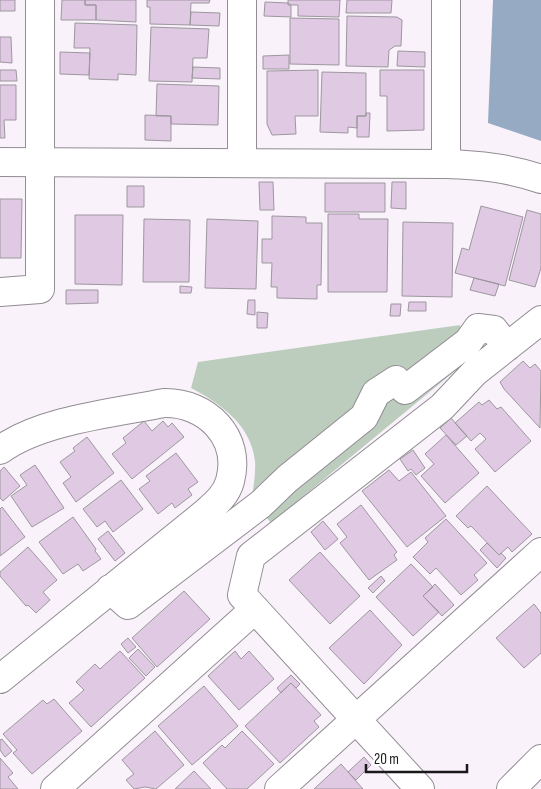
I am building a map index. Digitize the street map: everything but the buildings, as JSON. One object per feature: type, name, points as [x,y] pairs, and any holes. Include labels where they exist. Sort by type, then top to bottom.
[{"type":"street","points":[[0,292],[40,289],[40,0]]},
{"type":"street","points":[[242,0],[242,162]]},
{"type":"street","points":[[446,0],[446,164]]},
{"type":"street","points":[[0,162],[242,162],[483,165],[510,169],[541,180]]},
{"type":"street","points":[[420,789],[242,595],[251,556],[442,407],[475,372],[541,320]]},
{"type":"street","points":[[110,589],[128,605],[260,504],[287,479],[364,417],[376,393],[396,380],[404,390],[468,342],[478,328],[494,330],[507,347]]},
{"type":"street","points":[[0,450],[23,436],[49,427],[164,403],[181,403],[208,417],[222,429],[230,447],[230,481],[222,497],[0,679]]},
{"type":"street","points":[[279,789],[541,552]]},
{"type":"street","points":[[55,789],[255,609]]},
{"type":"street","points":[[511,789],[541,759]]},
{"type":"green space","points":[[460,325],[467,361],[271,523],[252,500],[255,461],[248,437],[233,417],[213,401],[191,388],[198,362]]},
{"type":"water","points":[[493,0],[541,0],[541,141],[488,123]]}]
